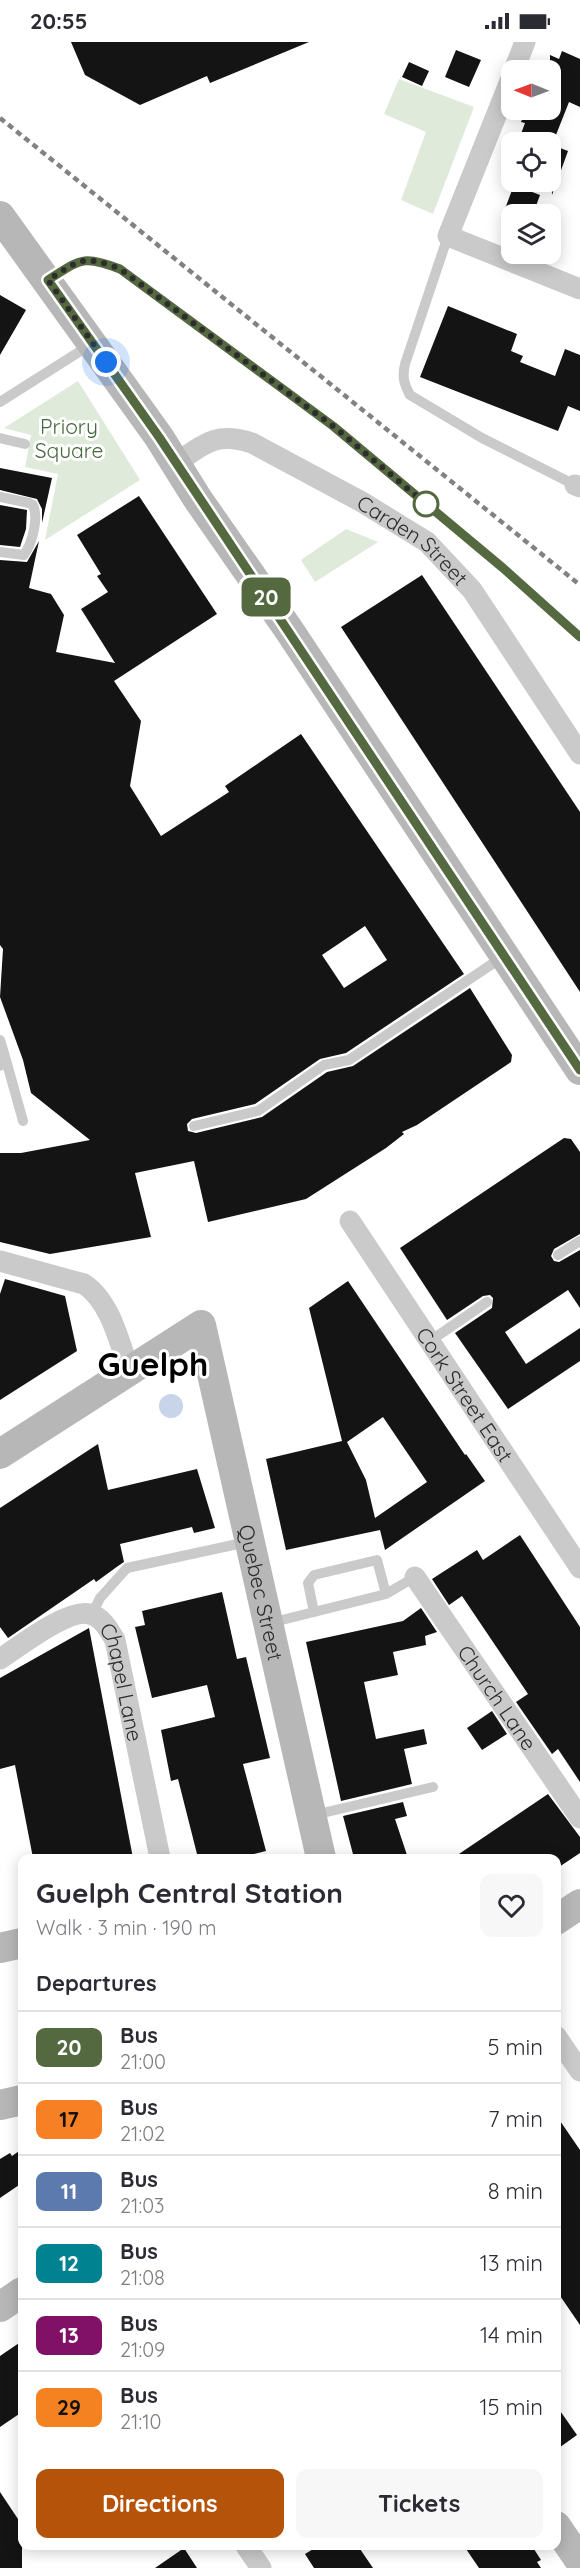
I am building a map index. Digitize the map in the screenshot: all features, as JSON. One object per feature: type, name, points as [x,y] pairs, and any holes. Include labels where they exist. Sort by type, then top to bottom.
[{"type":"street","points":[[518,60],[525,42]]},
{"type":"street","points":[[501,104],[448,236],[580,289]]},
{"type":"street","points":[[0,216],[93,343],[289,630],[580,1070]]},
{"type":"street","name":"Carden Street","points":[[175,464],[202,446],[221,438],[234,437],[252,443],[352,497],[427,542],[472,590],[580,754]]},
{"type":"street","name":"Cork Street East","points":[[350,1221],[580,1568]]},
{"type":"street","points":[[0,1261],[84,1284],[95,1292],[115,1331],[129,1370],[0,1454]]},
{"type":"street","name":"Quebec Street","points":[[129,1370],[201,1325],[320,1854]]},
{"type":"street","name":"Church Lane","points":[[415,1577],[580,1818]]},
{"type":"street","name":"Chapel Lane","points":[[0,1659],[57,1623],[80,1612],[92,1614],[108,1628],[114,1640],[159,1854]]},
{"type":"street","points":[[561,1917],[580,1904]]},
{"type":"street","points":[[0,1948],[18,1944]]},
{"type":"street","points":[[561,2043],[580,2071]]},
{"type":"street","points":[[0,2104],[18,2101]]},
{"type":"street","points":[[0,2307],[18,2295]]},
{"type":"street","points":[[561,2533],[580,2561]]},
{"type":"street","points":[[249,2550],[261,2568]]},
{"type":"lane","points":[[448,236],[402,374],[410,395],[482,438],[578,486]]},
{"type":"lane","points":[[48,280],[82,260],[102,262],[120,269],[333,426],[503,568],[580,637]]},
{"type":"lane","points":[[0,402],[93,343]]},
{"type":"lane","points":[[0,438],[25,444]]},
{"type":"lane","points":[[0,497],[29,503],[33,505],[36,514],[29,546],[24,555],[0,552]]},
{"type":"lane","points":[[194,1126],[258,1111],[324,1065],[349,1060],[505,956]]},
{"type":"lane","points":[[0,1040],[3,1063],[23,1121]]},
{"type":"lane","points":[[558,1255],[580,1241]]},
{"type":"lane","points":[[430,1341],[487,1302]]},
{"type":"lane","points":[[92,1614],[100,1598],[127,1569],[250,1542]]},
{"type":"lane","points":[[314,1612],[308,1583],[314,1575],[377,1560],[386,1594]]},
{"type":"lane","points":[[267,1624],[386,1594],[415,1577]]},
{"type":"lane","points":[[311,1816],[433,1787]]},
{"type":"green space","points":[[399,79],[474,107],[433,214],[401,200],[426,132],[384,114]]},
{"type":"green space","name":"Priory Square","points":[[78,381],[140,480],[45,540],[58,474],[25,467],[31,435],[4,428]]},
{"type":"green space","points":[[346,529],[378,542],[315,582],[301,560]]},
{"type":"water","points":[[171,1394],[176,1395],[182,1401],[182,1411],[176,1417],[171,1418],[166,1417],[160,1411],[159,1406],[160,1401],[166,1395]]},
{"type":"building","points":[[71,42],[309,42],[210,83],[207,76],[140,105],[85,75]]},
{"type":"building","points":[[456,50],[481,60],[469,87],[445,77]]},
{"type":"building","points":[[562,51],[580,59],[580,107],[569,102],[557,132],[522,132],[525,123],[521,122],[522,120],[561,120],[561,60],[550,60],[550,55],[559,59]]},
{"type":"building","points":[[409,62],[429,71],[422,86],[402,77]]},
{"type":"building","points":[[561,148],[568,151],[561,170]]},
{"type":"building","points":[[511,192],[532,192],[540,195],[537,204],[507,204]]},
{"type":"building","points":[[0,295],[26,310],[0,355]]},
{"type":"building","points":[[448,306],[517,334],[511,351],[523,356],[520,362],[555,376],[565,349],[580,355],[580,411],[568,406],[558,431],[420,377]]},
{"type":"building","points":[[0,468],[52,478],[42,523],[42,509],[37,499],[0,490]]},
{"type":"building","points":[[139,496],[217,614],[114,681],[141,721],[130,786],[161,836],[229,792],[225,786],[301,734],[464,974],[346,1053],[320,1059],[255,1104],[192,1119],[187,1124],[188,1131],[196,1133],[262,1117],[327,1072],[353,1066],[470,988],[512,1055],[511,1062],[417,1125],[402,1132],[404,1134],[386,1148],[306,1199],[208,1222],[194,1161],[135,1173],[151,1237],[50,1254],[0,1242],[0,1153],[21,1153],[90,1140],[31,1093],[23,1060],[0,997],[3,949],[0,945],[0,560],[27,562],[39,541],[29,588],[51,594],[64,615],[56,652],[115,663],[81,609],[108,592],[97,576],[101,574],[77,535]],"holes":[[[365,926],[387,960],[344,988],[322,955]]]},
{"type":"building","points":[[0,505],[27,510],[26,529],[20,547],[0,545]]},
{"type":"building","points":[[422,575],[580,812],[580,992],[341,627]]},
{"type":"building","points":[[564,1138],[571,1139],[580,1152],[580,1234],[554,1249],[551,1256],[554,1261],[559,1262],[580,1250],[580,1308],[568,1290],[505,1332],[526,1364],[580,1328],[580,1361],[508,1409],[455,1333],[492,1308],[493,1298],[490,1295],[483,1296],[447,1320],[400,1248]]},
{"type":"building","points":[[5,1279],[65,1296],[77,1351],[0,1400],[0,1294]]},
{"type":"building","points":[[348,1281],[465,1455],[485,1481],[385,1550],[380,1530],[286,1550],[266,1459],[342,1441],[309,1308]],"holes":[[[383,1417],[427,1482],[375,1518],[366,1480],[347,1442]]]},
{"type":"building","points":[[98,1444],[108,1490],[197,1469],[215,1528],[194,1533],[192,1527],[120,1544],[124,1562],[96,1582],[94,1579],[8,1638],[0,1627],[0,1508]]},
{"type":"building","points":[[520,1535],[580,1627],[580,1782],[558,1749],[552,1754],[516,1702],[528,1694],[462,1596],[449,1605],[432,1579],[477,1550],[483,1560]]},
{"type":"building","points":[[222,1592],[237,1659],[246,1657],[270,1758],[243,1764],[266,1851],[254,1854],[197,1854],[178,1779],[171,1781],[161,1730],[215,1717],[207,1685],[152,1698],[135,1627],[145,1625],[142,1611]]},
{"type":"building","points":[[421,1608],[437,1632],[425,1636],[426,1645],[393,1652],[398,1675],[364,1682],[376,1739],[424,1729],[427,1744],[404,1749],[412,1784],[341,1801],[306,1642],[403,1621]]},
{"type":"building","points":[[89,1628],[132,1854],[32,1854],[15,1765],[0,1769],[0,1678]]},
{"type":"building","points":[[492,1711],[507,1734],[482,1750],[467,1728]]},
{"type":"building","points":[[548,1794],[580,1837],[580,1853],[561,1866],[561,1854],[459,1854]]},
{"type":"building","points":[[403,1802],[407,1816],[395,1819],[407,1854],[353,1854],[343,1816]]},
{"type":"building","points":[[561,2122],[580,2150],[580,2325],[561,2297]]},
{"type":"building","points":[[18,2152],[18,2186],[0,2198],[0,2159],[10,2153],[12,2156]]},
{"type":"building","points":[[18,2344],[18,2415],[0,2427],[0,2356]]},
{"type":"building","points":[[561,2412],[577,2435],[561,2446]]},
{"type":"building","points":[[0,2492],[18,2519],[18,2550],[22,2550],[22,2568],[0,2568]]},
{"type":"building","points":[[181,2550],[185,2550],[197,2568],[155,2568]]},
{"type":"building","points":[[312,2550],[361,2550],[373,2568],[314,2568],[305,2554]]},
{"type":"building","points":[[467,2550],[535,2550],[541,2560],[537,2562],[541,2568],[479,2568]]},
{"type":"railway","points":[[0,118],[580,585]]},
{"type":"bus line","name":"20","points":[[580,637],[503,568],[333,426],[120,269],[102,262],[82,260],[48,280],[159,437],[289,630],[580,1070]]},
{"type":"district","name":"Guelph","points":[[153,1363]]},
{"type":"route","points":[[106,362],[48,280],[82,260],[102,262],[120,269],[333,426],[426,504]]}]
